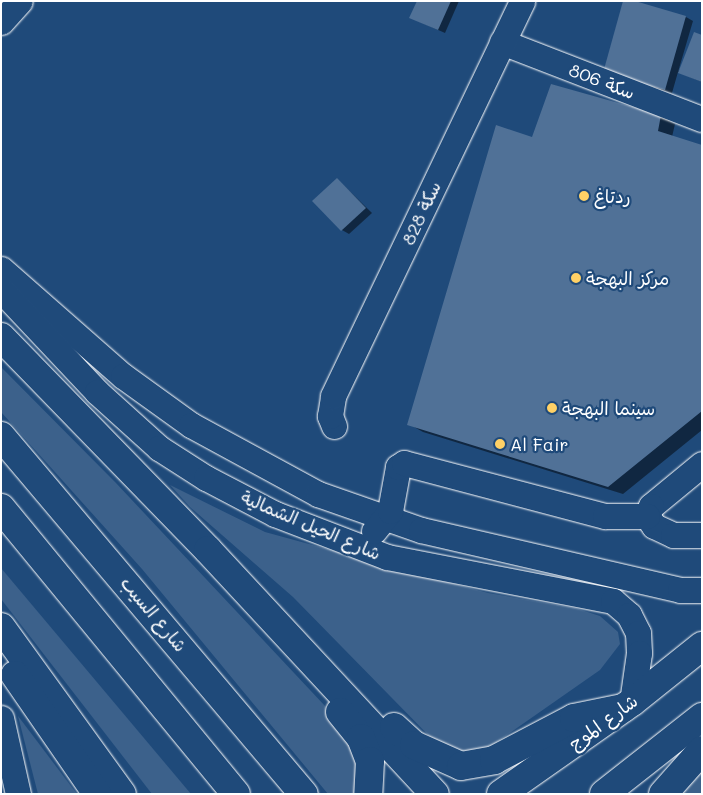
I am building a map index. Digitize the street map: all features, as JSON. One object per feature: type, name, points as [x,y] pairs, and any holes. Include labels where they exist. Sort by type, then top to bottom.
[{"type":"main road","points":[[1,337],[247,592],[435,794]]},
{"type":"main road","name":"شارع السيب","points":[[1,436],[304,794]]},
{"type":"main road","points":[[1,508],[236,794]]},
{"type":"main road","points":[[247,592],[300,625],[414,745],[461,766],[494,760],[574,718],[628,705]]},
{"type":"main road","points":[[276,625],[309,677],[361,738],[370,762],[368,794]]},
{"type":"main road","points":[[1,627],[122,794]]},
{"type":"main road","name":"شارع الموج","points":[[501,794],[628,705],[702,646]]},
{"type":"main road","points":[[1,652],[96,794]]},
{"type":"main road","points":[[60,708],[107,752],[140,794]]},
{"type":"main road","points":[[604,794],[702,717]]},
{"type":"main road","points":[[663,794],[702,750]]},
{"type":"street","points":[[1,22],[20,1]]},
{"type":"street","name":"سكة 828","points":[[334,426],[330,416],[333,396],[522,1]]},
{"type":"street","name":"سكة 806","points":[[502,42],[702,119]]},
{"type":"street","name":"شارع الحيل الشمالية","points":[[1,269],[123,376],[191,425],[318,494],[384,519],[422,530],[672,588],[702,590]]},
{"type":"street","name":"شارع الحيل الشمالية","points":[[1,290],[97,392],[159,448],[206,478],[275,514],[387,557],[613,601],[629,614],[638,633],[639,653],[628,705]]},
{"type":"street","points":[[344,542],[367,536],[384,519],[396,491],[398,467],[404,463],[605,516],[647,516]]},
{"type":"street","points":[[647,516],[651,506],[702,464]]},
{"type":"street","points":[[396,491],[422,530]]},
{"type":"street","points":[[647,516],[654,526],[673,535],[686,538],[702,535]]},
{"type":"street","points":[[1,718],[18,794]]},
{"type":"shaded area","points":[[1,367],[116,483],[355,738],[360,794],[328,794],[142,569],[1,412]]},
{"type":"shaded area","points":[[170,485],[265,532],[488,593],[575,608],[600,616],[618,632],[620,644],[600,670],[491,746],[467,753],[437,744],[293,597],[190,507]]},
{"type":"shaded area","points":[[1,568],[191,794],[152,794],[1,599]]},
{"type":"shaded area","points":[[18,716],[77,794],[38,794]]},
{"type":"shaded area","points":[[702,770],[702,794],[683,794],[688,786]]},
{"type":"building","points":[[417,1],[451,1],[438,30],[409,18]]},
{"type":"building","points":[[623,1],[635,1],[686,16],[665,90],[603,73]]},
{"type":"building","points":[[694,32],[702,35],[702,82],[678,73]]},
{"type":"building","name":"مركز البهجة","points":[[551,84],[661,115],[658,131],[702,145],[702,411],[608,487],[407,425],[496,125],[532,137]]},
{"type":"building","points":[[337,178],[366,208],[341,231],[312,201]]},
{"type":"place","name":"ردتاغ","points":[[584,196]]},
{"type":"place","name":"مركز البهجة","points":[[576,278]]},
{"type":"place","name":"سينما البهجة","points":[[552,408]]},
{"type":"place","name":"Al Fair","points":[[500,444]]}]
